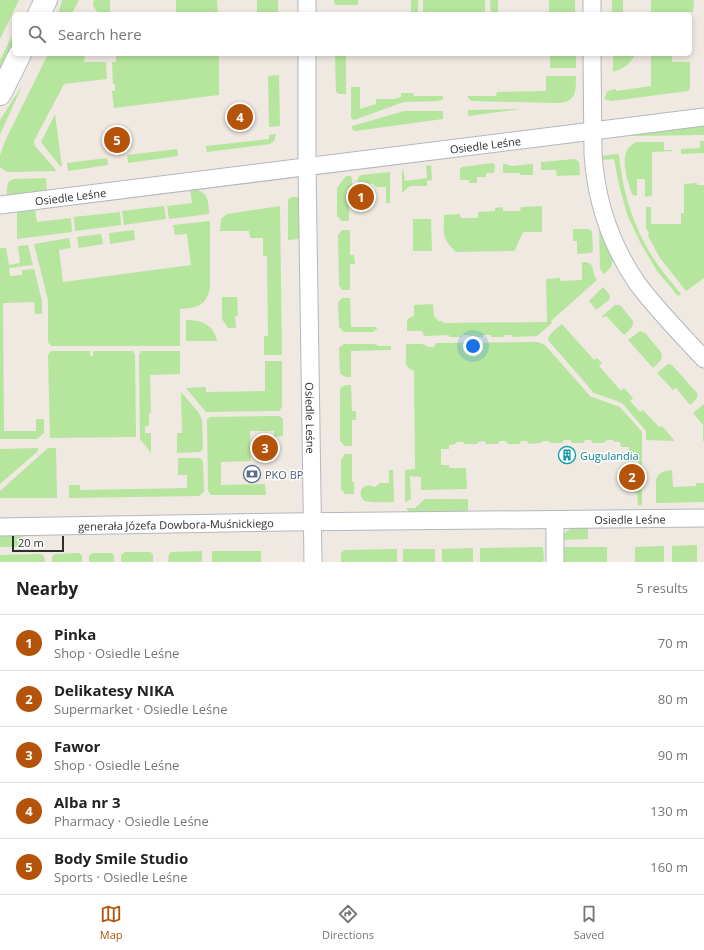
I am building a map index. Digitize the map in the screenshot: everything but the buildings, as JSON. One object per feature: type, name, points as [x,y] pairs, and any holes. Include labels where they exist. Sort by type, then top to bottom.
[{"type":"street","points":[[40,12],[46,0]]},
{"type":"street","points":[[307,0],[307,12]]},
{"type":"street","points":[[592,0],[592,12]]},
{"type":"street","points":[[0,94],[19,56]]},
{"type":"street","name":"Osiedle Leśne","points":[[307,56],[312,522],[704,518]]},
{"type":"street","points":[[592,56],[594,165],[599,198],[610,232],[630,272],[649,298],[704,359]]},
{"type":"street","name":"Osiedle Leśne","points":[[0,205],[704,116]]},
{"type":"street","points":[[555,520],[555,562]]},
{"type":"street","points":[[312,522],[313,562]]},
{"type":"street","name":"generała Józefa Dowbora-Muśnickiego","points":[[0,527],[312,522]]},
{"type":"green space","points":[[0,0],[19,0],[12,12],[0,39]]},
{"type":"green space","points":[[62,0],[79,0],[73,12],[59,12]]},
{"type":"green space","points":[[94,0],[110,0],[110,12],[98,12],[93,6]]},
{"type":"green space","points":[[176,0],[217,0],[218,12],[176,12]]},
{"type":"green space","points":[[257,0],[278,0],[278,12],[257,12]]},
{"type":"green space","points":[[334,0],[358,0],[358,5],[335,5]]},
{"type":"green space","points":[[411,0],[418,0],[418,12],[411,12]]},
{"type":"green space","points":[[423,0],[485,0],[485,12],[423,12]]},
{"type":"green space","points":[[490,0],[498,0],[498,12],[491,12]]},
{"type":"green space","points":[[549,0],[575,0],[575,12],[549,12]]},
{"type":"green space","points":[[612,0],[623,0],[623,12],[612,12]]},
{"type":"green space","points":[[651,0],[694,0],[693,12],[651,12]]},
{"type":"green space","points":[[12,36],[12,46],[0,70],[0,60]]},
{"type":"green space","points":[[47,56],[85,56],[84,62],[106,62],[107,79],[64,84],[34,141],[35,146],[56,171],[7,172],[0,167],[0,155],[6,139]]},
{"type":"green space","points":[[116,56],[219,56],[219,95],[114,108],[112,91],[115,91],[115,84],[113,84],[112,62],[116,62]]},
{"type":"green space","points":[[335,56],[346,56],[346,94],[339,94],[336,92]]},
{"type":"green space","points":[[550,56],[576,56],[576,68],[550,68]]},
{"type":"green space","points":[[613,56],[634,56],[626,66],[613,72]]},
{"type":"green space","points":[[651,56],[672,56],[672,62],[690,62],[690,88],[688,91],[612,101],[604,99],[607,92],[610,90],[616,89],[616,91],[651,86]]},
{"type":"green space","points":[[279,75],[280,126],[269,127],[268,76]]},
{"type":"green space","points":[[546,76],[576,76],[574,96],[563,103],[556,103],[471,101],[467,96],[496,96],[497,92],[546,91]]},
{"type":"green space","points":[[23,84],[2,130],[0,134],[0,120]]},
{"type":"green space","points":[[351,87],[360,87],[360,109],[376,104],[376,99],[394,99],[401,97],[401,93],[413,93],[414,96],[443,96],[443,99],[438,101],[404,102],[354,120],[351,118]]},
{"type":"green space","points":[[522,109],[468,116],[468,110]]},
{"type":"green space","points":[[404,111],[443,111],[443,119],[355,131],[352,129],[352,126]]},
{"type":"green space","points":[[55,114],[62,167],[41,142]]},
{"type":"green space","points":[[704,124],[704,135],[631,135],[631,133]]},
{"type":"green space","points":[[276,134],[274,141],[270,144],[207,152],[206,146],[269,139],[269,135]]},
{"type":"green space","points":[[700,141],[704,141],[704,153],[681,154],[681,149],[700,148]]},
{"type":"green space","points":[[637,142],[664,142],[664,150],[672,150],[652,152],[652,196],[648,197],[645,196],[645,179],[637,179],[637,196],[633,195],[626,173],[626,153],[630,146]]},
{"type":"green space","points":[[177,149],[178,156],[128,163],[127,155]]},
{"type":"green space","points":[[619,155],[622,178],[635,223],[653,257],[681,294],[678,296],[657,271],[640,242],[627,214],[614,159],[601,160],[601,156]]},
{"type":"green space","points":[[107,158],[108,165],[68,171],[67,163]]},
{"type":"green space","points":[[575,159],[579,162],[580,175],[557,176],[556,170],[541,170],[541,162]]},
{"type":"green space","points":[[493,163],[495,165],[494,173],[486,173],[486,177],[477,177],[477,183],[469,183],[469,180],[460,180],[460,169],[462,167]]},
{"type":"green space","points":[[503,164],[511,166],[533,164],[533,175],[503,173]]},
{"type":"green space","points":[[431,165],[432,180],[427,181],[427,186],[410,186],[402,193],[403,169],[405,181],[427,178],[426,166]]},
{"type":"green space","points":[[390,172],[390,203],[386,203],[386,187],[376,187],[371,183],[362,185],[358,180],[361,175]]},
{"type":"green space","points":[[346,176],[351,176],[352,179],[352,194],[349,194],[349,221],[342,221],[337,216],[337,188]]},
{"type":"green space","points":[[46,178],[47,191],[7,195],[8,185],[11,180]]},
{"type":"green space","points":[[697,183],[697,185],[704,185],[704,278],[686,291],[660,258],[648,236],[649,233],[646,228],[646,207],[651,207],[651,224],[681,224],[681,213],[684,213],[684,184]]},
{"type":"green space","points":[[193,189],[202,192],[207,197],[209,214],[169,219],[167,206],[192,203],[190,190]]},
{"type":"green space","points":[[291,197],[300,197],[301,239],[288,240],[288,200]]},
{"type":"green space","points":[[164,206],[166,219],[124,225],[122,211]]},
{"type":"green space","points":[[280,206],[282,355],[264,355],[264,336],[268,336],[267,256],[263,256],[263,238],[250,238],[249,231],[220,231],[221,219],[227,214]]},
{"type":"green space","points":[[542,206],[542,232],[523,232],[514,251],[456,252],[448,243],[444,235],[444,215],[460,214],[461,218],[478,218],[478,212],[495,211],[495,208],[503,207],[503,211],[520,211],[521,207]]},
{"type":"green space","points":[[35,209],[37,222],[71,218],[72,232],[17,239],[17,212]]},
{"type":"green space","points":[[120,212],[121,225],[75,231],[74,217]]},
{"type":"green space","points":[[413,219],[431,219],[432,251],[413,251]]},
{"type":"green space","points":[[210,221],[210,288],[206,299],[200,305],[180,309],[180,346],[51,346],[48,342],[48,300],[34,244],[69,238],[71,248],[59,250],[63,282],[191,265],[187,234],[175,235],[173,225]]},
{"type":"green space","points":[[599,222],[613,258],[611,267],[604,274],[600,269]]},
{"type":"green space","points":[[573,229],[588,229],[592,231],[593,251],[591,253],[577,254],[577,241],[573,241]]},
{"type":"green space","points":[[134,230],[135,240],[110,244],[109,233]]},
{"type":"green space","points":[[342,230],[350,230],[350,255],[354,255],[355,264],[350,264],[350,290],[342,290],[339,285],[338,235]]},
{"type":"green space","points":[[101,234],[103,244],[79,248],[77,237]]},
{"type":"green space","points":[[28,245],[33,265],[9,268],[10,276],[22,275],[22,270],[34,269],[42,301],[42,314],[35,314],[34,302],[3,303],[4,431],[36,431],[36,419],[44,419],[44,433],[37,439],[0,439],[0,248],[6,248],[9,265],[20,263],[18,246]]},
{"type":"green space","points":[[582,262],[590,263],[597,280],[551,321],[552,323],[537,336],[512,337],[512,335],[505,335],[504,337],[491,337],[491,335],[483,335],[483,337],[470,337],[469,335],[462,335],[461,337],[449,337],[449,335],[424,336],[422,331],[407,331],[407,321],[409,318],[414,316],[414,305],[433,304],[434,316],[439,321],[443,321],[443,323],[547,322],[546,279],[560,278],[560,281],[582,280]]},
{"type":"green space","points":[[603,287],[609,294],[610,298],[596,310],[589,301]]},
{"type":"green space","points":[[222,297],[237,297],[238,316],[235,316],[236,328],[228,328],[222,319]]},
{"type":"green space","points":[[342,298],[350,298],[351,327],[376,327],[377,329],[373,332],[344,332],[339,327],[338,303]]},
{"type":"green space","points":[[615,305],[621,306],[633,321],[632,327],[624,335],[606,316],[603,318],[602,316]]},
{"type":"green space","points":[[186,320],[206,324],[213,331],[217,341],[186,341]]},
{"type":"green space","points":[[562,324],[594,360],[597,358],[602,363],[599,366],[621,391],[624,388],[633,398],[630,401],[640,412],[643,410],[659,427],[662,426],[674,441],[646,440],[646,431],[622,403],[594,393],[548,340],[552,333]]},
{"type":"green space","points":[[640,331],[645,333],[661,352],[662,357],[659,363],[653,368],[628,340]]},
{"type":"green space","points":[[538,342],[545,345],[591,397],[620,407],[642,432],[642,504],[640,506],[638,505],[637,493],[630,492],[629,487],[640,487],[639,462],[629,462],[629,447],[621,447],[620,442],[615,442],[612,440],[607,440],[604,443],[593,443],[591,440],[585,440],[583,443],[572,443],[570,440],[564,440],[562,443],[543,441],[541,443],[529,444],[527,441],[521,441],[519,444],[508,444],[506,441],[500,441],[498,444],[486,444],[484,441],[478,442],[477,444],[457,442],[449,445],[449,449],[441,449],[441,465],[449,465],[449,468],[466,468],[467,489],[421,490],[421,477],[410,476],[411,499],[405,502],[405,470],[415,469],[414,371],[406,365],[406,344],[422,344],[429,347],[434,347],[436,343]]},
{"type":"green space","points":[[344,344],[374,344],[379,346],[391,346],[391,350],[351,351],[351,377],[345,377],[340,373],[339,348]]},
{"type":"green space","points":[[51,351],[90,351],[90,356],[93,356],[93,351],[133,351],[135,355],[136,437],[50,438],[48,355]]},
{"type":"green space","points":[[141,351],[180,351],[180,374],[150,375],[151,413],[149,413],[149,426],[145,426],[145,433],[151,433],[151,453],[140,439],[139,355]]},
{"type":"green space","points":[[265,361],[282,361],[282,407],[279,411],[206,412],[186,388],[206,387],[206,392],[265,391]]},
{"type":"green space","points":[[668,364],[672,365],[697,393],[697,398],[690,405],[676,388],[673,390],[657,373]]},
{"type":"green space","points":[[345,385],[351,385],[352,411],[356,411],[356,420],[352,420],[352,446],[345,446],[340,441],[340,389]]},
{"type":"green space","points":[[181,392],[199,413],[202,420],[203,449],[200,452],[177,453],[177,433],[182,433]]},
{"type":"green space","points":[[704,404],[703,441],[703,425],[693,413]]},
{"type":"green space","points":[[279,416],[283,419],[283,436],[274,437],[274,431],[250,431],[251,461],[221,462],[221,485],[265,484],[266,495],[211,495],[208,491],[207,420],[210,417]]},
{"type":"green space","points":[[38,448],[38,451],[0,484],[0,449]]},
{"type":"green space","points":[[48,448],[56,448],[57,498],[0,498],[0,491]]},
{"type":"green space","points":[[345,454],[352,454],[352,482],[354,482],[354,494],[345,494],[341,489],[341,460]]},
{"type":"green space","points":[[178,458],[200,458],[203,461],[204,492],[199,496],[69,498],[69,485],[80,485],[80,490],[187,488],[187,475],[178,475]]},
{"type":"green space","points":[[389,470],[393,470],[394,502],[371,502],[363,500],[361,491],[364,487],[375,487],[379,483],[389,483]]},
{"type":"green space","points":[[672,470],[673,487],[696,486],[696,483],[704,483],[704,502],[656,503],[657,477],[662,472]]},
{"type":"green space","points":[[425,499],[468,499],[468,510],[467,512],[412,513],[406,508],[415,508]]},
{"type":"green space","points":[[578,526],[588,526],[588,539],[561,540],[566,532]]},
{"type":"green space","points":[[0,534],[23,534],[23,547],[0,547]]},
{"type":"green space","points":[[697,545],[697,562],[672,562],[672,546]]},
{"type":"green space","points":[[664,546],[664,562],[635,562],[635,547]]},
{"type":"green space","points":[[543,547],[543,562],[480,562],[480,548]]},
{"type":"green space","points":[[559,547],[607,547],[607,562],[559,562]]},
{"type":"green space","points":[[473,548],[473,562],[442,562],[442,549]]},
{"type":"green space","points":[[397,549],[397,562],[341,562],[341,553],[344,550]]},
{"type":"green space","points":[[403,549],[435,549],[435,562],[403,562]]},
{"type":"green space","points":[[202,551],[202,562],[168,562],[169,554],[171,552]]},
{"type":"green space","points":[[212,551],[261,551],[261,562],[212,562]]},
{"type":"green space","points":[[125,552],[150,552],[153,554],[153,562],[121,562],[121,555]]},
{"type":"green space","points":[[79,553],[82,556],[82,562],[52,562],[52,556],[55,554]]},
{"type":"green space","points":[[92,553],[111,553],[114,555],[114,562],[89,562],[89,556]]},
{"type":"green space","points":[[41,554],[44,556],[45,562],[0,562],[0,555]]},
{"type":"place","name":"Alba nr 3","points":[[240,117]]},
{"type":"place","name":"Body Smile Studio","points":[[117,140]]},
{"type":"place","name":"Pinka","points":[[361,197]]},
{"type":"place","name":"Fawor","points":[[265,448]]},
{"type":"place","name":"Gugulandia","points":[[567,455]]},
{"type":"place","name":"PKO BP","points":[[252,474]]},
{"type":"place","name":"Delikatesy NIKA","points":[[632,477]]}]
